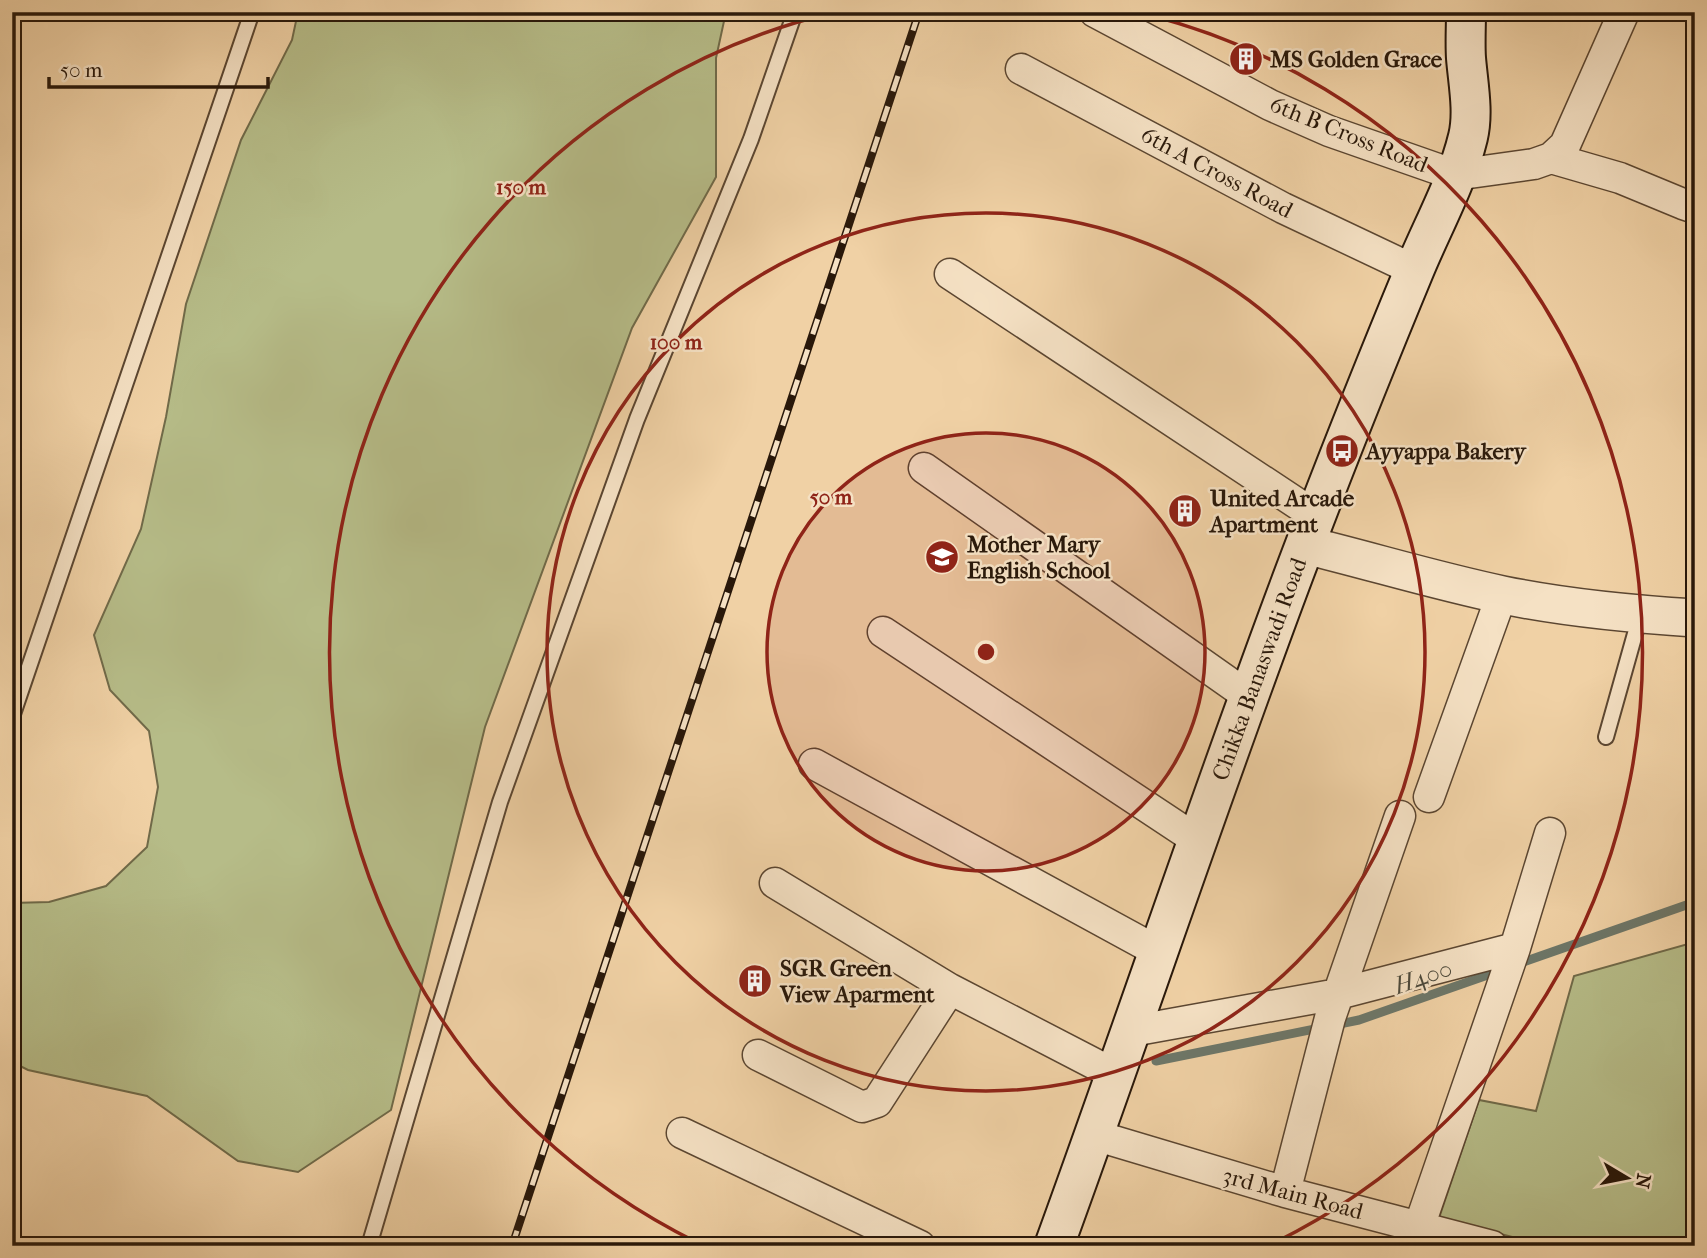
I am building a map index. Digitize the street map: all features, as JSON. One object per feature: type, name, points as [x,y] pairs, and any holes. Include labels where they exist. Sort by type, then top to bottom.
[{"type":"main road","name":"Chikka Banaswadi Road","points":[[1054,1246],[1248,696],[1310,531],[1414,270],[1455,176],[1469,134],[1466,12]]},
{"type":"street","name":"6th B Cross Road","points":[[1095,12],[1282,110],[1329,131],[1455,176]]},
{"type":"street","points":[[1455,176],[1534,164],[1551,158],[1566,145],[1625,12]]},
{"type":"street","name":"6th A Cross Road","points":[[1021,69],[1283,208],[1414,270]]},
{"type":"street","points":[[1551,158],[1620,178],[1695,208]]},
{"type":"street","points":[[950,274],[1310,531],[1502,594],[1564,606],[1695,618]]},
{"type":"street","points":[[924,468],[1248,696]]},
{"type":"street","points":[[1429,797],[1502,594]]},
{"type":"street","points":[[883,632],[1196,840]]},
{"type":"street","points":[[814,764],[1157,951]]},
{"type":"street","points":[[1285,1192],[1334,1006],[1400,816]]},
{"type":"street","points":[[1419,1227],[1512,955],[1550,833]]},
{"type":"street","points":[[775,883],[950,989],[1116,1074]]},
{"type":"street","points":[[1132,1031],[1334,1006],[1512,955]]},
{"type":"street","points":[[758,1055],[862,1107],[870,1105],[877,1102],[950,989]]},
{"type":"street","points":[[682,1133],[920,1246]]},
{"type":"street","name":"3rd Main Road","points":[[1094,1135],[1285,1192],[1492,1246]]},
{"type":"lane","points":[[12,716],[252,12]]},
{"type":"lane","points":[[369,1246],[500,802],[637,419],[751,139],[795,12]]},
{"type":"lane","points":[[1606,737],[1640,615]]},
{"type":"green space","points":[[298,12],[726,12],[716,58],[716,177],[632,328],[485,727],[391,1110],[298,1172],[238,1161],[147,1096],[28,1070],[12,1062],[12,903],[49,902],[106,886],[147,847],[158,787],[149,731],[110,690],[94,635],[141,529],[166,417],[186,304],[241,140],[292,40]]},
{"type":"green space","points":[[1695,942],[1695,1246],[1547,1246],[1439,1218],[1479,1100],[1536,1111],[1574,976]]},
{"type":"waterway","name":"H400","points":[[1515,965],[1695,902]]},
{"type":"waterway","name":"H400","points":[[1156,1061],[1359,1020],[1502,970]]},
{"type":"railway","points":[[512,1246],[919,12]]},
{"type":"place","name":"MS Golden Grace","points":[[1246,59]]},
{"type":"place","name":"Ayyappa Bakery","points":[[1342,451]]},
{"type":"place","name":"United Arcade Apartment","points":[[1185,511]]},
{"type":"place","name":"Mother Mary English School","points":[[942,557]]},
{"type":"place","name":"SGR Green View Aparment","points":[[755,981]]}]
